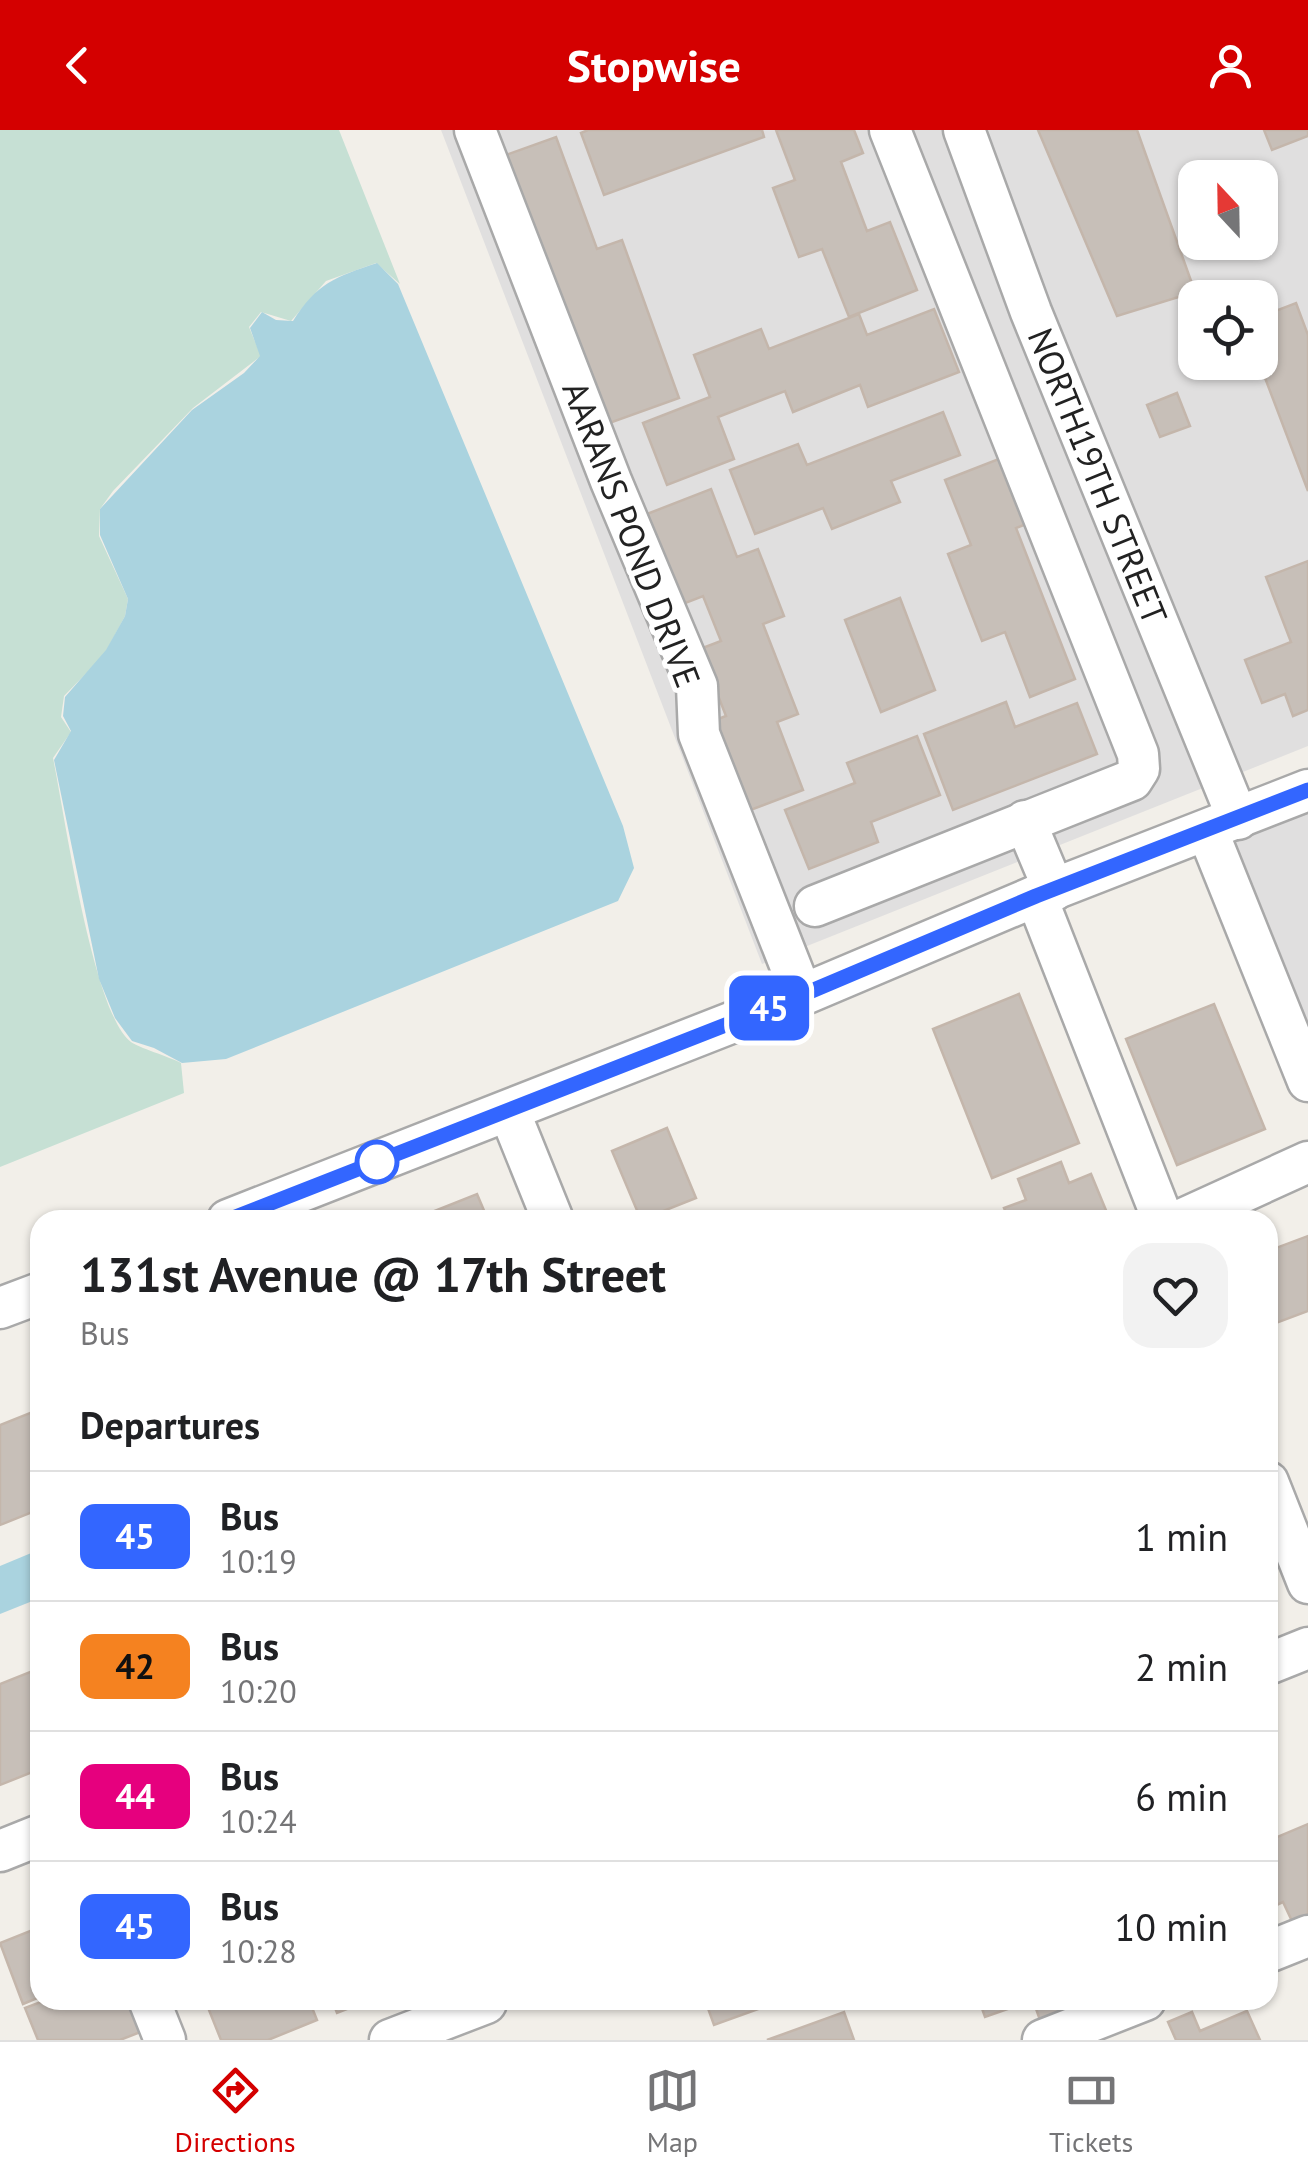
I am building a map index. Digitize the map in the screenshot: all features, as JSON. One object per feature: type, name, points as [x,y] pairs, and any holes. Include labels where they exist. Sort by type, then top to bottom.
[{"type":"street","name":"AARANS POND DRIVE","points":[[476,130],[611,481],[697,686],[698,734],[802,995]]},
{"type":"street","points":[[815,906],[1132,780],[1139,770],[1138,754],[890,130]]},
{"type":"street","name":"NORTH19TH STREET","points":[[964,130],[1222,825],[1293,999],[1308,1081]]},
{"type":"street","points":[[305,1206],[509,1111],[1308,790]]},
{"type":"street","points":[[1025,821],[1067,978],[1159,1210]]},
{"type":"street","points":[[509,1111],[549,1210]]},
{"type":"street","points":[[1203,1210],[1308,1162]]},
{"type":"street","points":[[0,1308],[30,1297]]},
{"type":"street","points":[[1278,1507],[1308,1583]]},
{"type":"street","points":[[1278,1660],[1308,1648]]},
{"type":"street","points":[[0,1851],[30,1839]]},
{"type":"street","points":[[1278,1948],[1308,1936]]},
{"type":"street","points":[[153,2010],[166,2040]]},
{"type":"street","points":[[390,2040],[468,2010]]},
{"type":"street","points":[[1043,2040],[1119,2010]]},
{"type":"shaded area","points":[[441,130],[1308,130],[1308,746],[762,964]]},
{"type":"shaded area","points":[[1308,794],[1308,1046],[1219,830]]},
{"type":"green space","points":[[0,130],[339,130],[400,284],[376,263],[326,281],[291,321],[261,312],[249,327],[261,356],[193,408],[100,509],[99,536],[128,599],[125,616],[104,655],[64,696],[61,717],[71,732],[53,758],[82,909],[104,993],[117,1024],[131,1042],[181,1063],[184,1093],[0,1167]]},
{"type":"water","points":[[377,263],[398,284],[623,826],[634,868],[618,901],[226,1059],[182,1063],[132,1041],[115,1018],[99,979],[54,760],[71,731],[63,716],[65,697],[106,650],[125,616],[128,599],[100,535],[100,509],[192,410],[244,373],[260,356],[250,328],[262,312],[276,320],[293,321],[310,298],[328,283]]},
{"type":"water","points":[[30,1554],[30,1602],[0,1614],[0,1566]]},
{"type":"building","points":[[762,130],[764,137],[604,195],[581,133]]},
{"type":"building","points":[[776,130],[854,130],[863,153],[841,162],[867,231],[890,222],[917,290],[849,317],[822,249],[799,257],[773,188],[795,180]]},
{"type":"building","points":[[1038,130],[1137,130],[1178,245],[1178,260],[1184,260],[1191,280],[1178,280],[1178,297],[1117,316]]},
{"type":"building","points":[[1264,130],[1308,130],[1308,136],[1272,150]]},
{"type":"building","points":[[556,137],[597,249],[622,240],[679,398],[604,425],[506,155]]},
{"type":"building","points":[[1296,303],[1308,335],[1308,491],[1266,380],[1278,380],[1278,310]]},
{"type":"building","points":[[934,309],[959,372],[868,407],[860,385],[793,412],[785,391],[718,417],[734,459],[667,485],[643,423],[710,397],[694,355],[761,329],[769,349],[859,314],[867,335]]},
{"type":"building","points":[[1177,393],[1190,426],[1160,437],[1147,405]]},
{"type":"building","points":[[943,412],[960,455],[891,481],[900,502],[832,529],[823,508],[755,534],[730,470],[798,444],[807,465]]},
{"type":"building","points":[[1014,453],[1039,519],[1016,528],[1075,679],[1030,697],[1005,632],[982,641],[948,554],[971,545],[945,480]]},
{"type":"building","points":[[711,489],[737,557],[758,549],[784,616],[763,624],[798,714],[777,722],[803,790],[740,814],[705,724],[726,716],[700,649],[721,641],[703,596],[683,604],[647,514]]},
{"type":"building","points":[[1308,561],[1308,710],[1293,716],[1285,694],[1262,703],[1245,660],[1291,642],[1266,577]]},
{"type":"building","points":[[900,598],[935,690],[881,712],[845,620]]},
{"type":"building","points":[[1006,702],[1015,727],[1077,703],[1097,754],[953,810],[924,734]]},
{"type":"building","points":[[917,736],[940,795],[871,822],[878,842],[809,869],[785,810],[855,783],[847,763]]},
{"type":"building","points":[[1019,994],[1079,1143],[992,1178],[933,1029]]},
{"type":"building","points":[[1214,1004],[1265,1129],[1177,1165],[1126,1039]]},
{"type":"building","points":[[667,1128],[696,1198],[666,1210],[637,1210],[612,1151]]},
{"type":"building","points":[[1061,1162],[1069,1183],[1091,1174],[1106,1210],[1005,1210],[1026,1200],[1018,1179]]},
{"type":"building","points":[[477,1194],[484,1210],[437,1210]]},
{"type":"building","points":[[1308,1236],[1308,1311],[1278,1322],[1278,1247]]},
{"type":"building","points":[[30,1413],[30,1513],[0,1525],[0,1425]]},
{"type":"building","points":[[30,1672],[30,1773],[0,1785],[0,1684]]},
{"type":"building","points":[[1308,1824],[1308,1914],[1292,1921],[1283,1902],[1278,1904],[1278,1837]]},
{"type":"building","points":[[30,1931],[30,2001],[23,2004],[0,1943]]},
{"type":"building","points":[[25,2008],[134,2010],[143,2031],[120,2040],[38,2040]]},
{"type":"building","points":[[209,2010],[313,2010],[317,2020],[268,2040],[221,2040]]},
{"type":"building","points":[[709,2010],[755,2010],[714,2025]]},
{"type":"building","points":[[983,2010],[1005,2010],[985,2017]]},
{"type":"building","points":[[1036,2010],[1063,2010],[1063,2011],[1040,2020]]},
{"type":"building","points":[[1247,2011],[1260,2040],[1176,2040],[1168,2022],[1192,2012],[1200,2031]]},
{"type":"building","points":[[844,2012],[854,2040],[767,2040]]},
{"type":"bus line","name":"45","points":[[254,1210],[802,995],[1036,896],[1308,790]]}]
